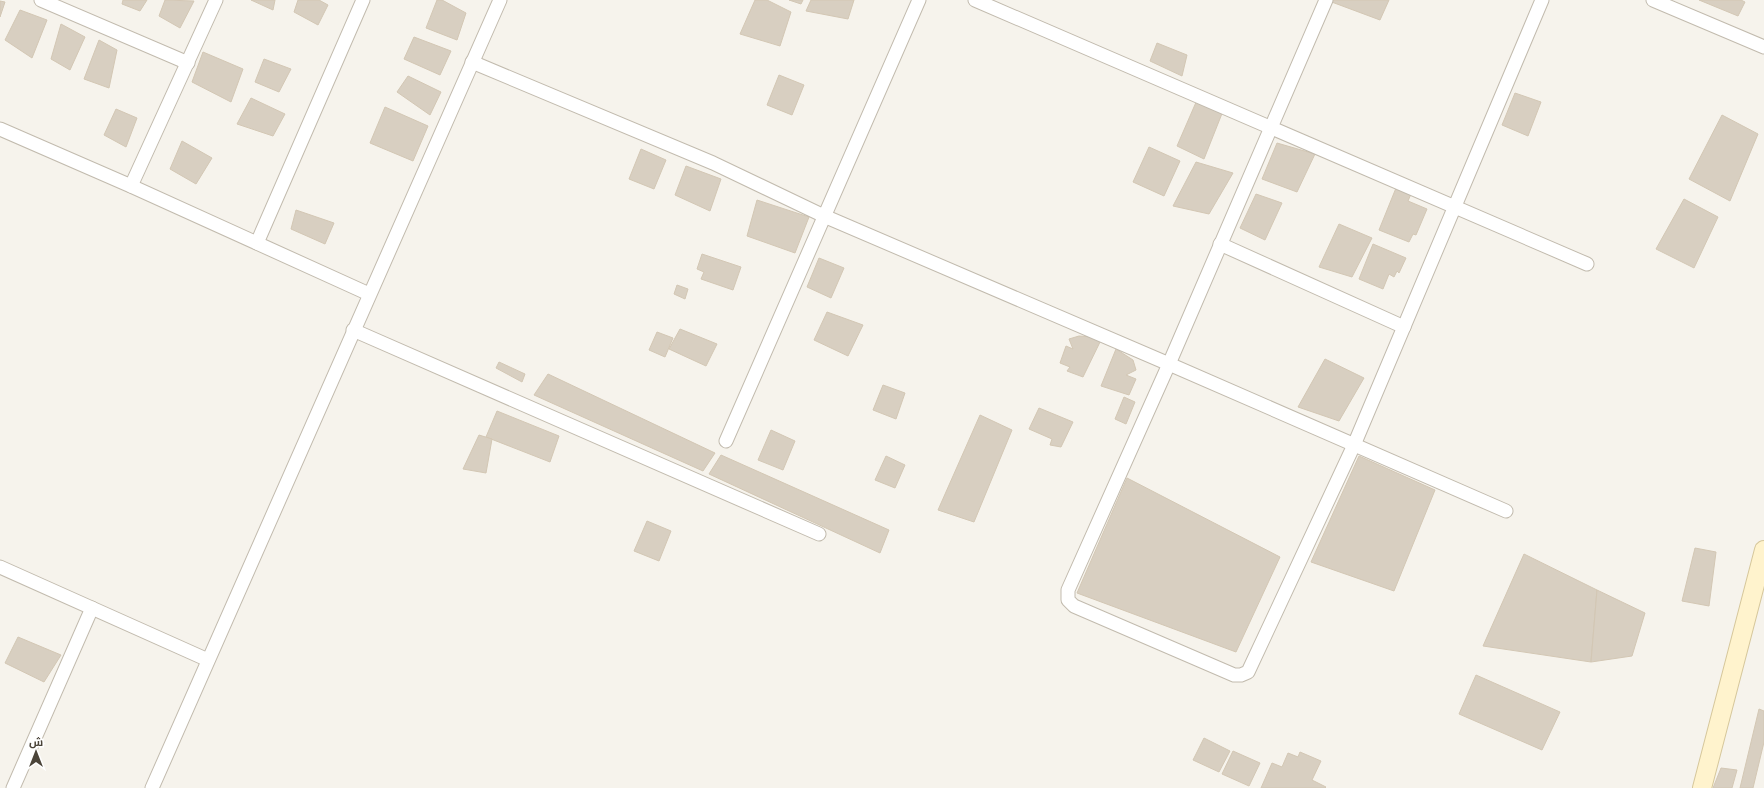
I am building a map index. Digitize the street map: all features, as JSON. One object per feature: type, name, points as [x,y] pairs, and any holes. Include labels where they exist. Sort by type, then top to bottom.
[{"type":"street","points":[[41,0],[188,64]]},
{"type":"street","points":[[131,186],[216,0]]},
{"type":"street","points":[[257,243],[363,0]]},
{"type":"street","points":[[152,788],[500,0]]},
{"type":"street","points":[[726,441],[919,0]]},
{"type":"street","points":[[975,0],[1587,264]]},
{"type":"street","points":[[1326,0],[1272,129],[1068,590],[1068,600],[1074,606],[1219,670],[1234,675],[1241,675],[1248,672],[1354,444],[1542,0]]},
{"type":"street","points":[[1653,0],[1764,47]]},
{"type":"street","points":[[472,62],[713,163],[824,216],[1506,511]]},
{"type":"street","points":[[0,128],[369,294]]},
{"type":"street","points":[[1220,244],[1404,327]]},
{"type":"street","points":[[353,330],[819,534]]},
{"type":"street","points":[[1702,788],[1759,593],[1764,550]]},
{"type":"street","points":[[0,567],[208,660]]},
{"type":"street","points":[[13,788],[92,608]]},
{"type":"building","points":[[123,0],[147,0],[140,11],[122,4]]},
{"type":"building","points":[[165,0],[194,1],[180,28],[159,16]]},
{"type":"building","points":[[251,0],[275,0],[273,10]]},
{"type":"building","points":[[298,0],[319,0],[328,5],[318,25],[294,12]]},
{"type":"building","points":[[437,0],[442,0],[466,13],[457,40],[426,28]]},
{"type":"building","points":[[755,0],[767,0],[791,12],[780,46],[740,34]]},
{"type":"building","points":[[789,0],[803,0],[801,4]]},
{"type":"building","points":[[811,0],[854,0],[848,19],[806,11]]},
{"type":"building","points":[[1329,0],[1389,0],[1380,20]]},
{"type":"building","points":[[1699,0],[1741,0],[1745,2],[1738,16]]},
{"type":"building","points":[[0,1],[5,2],[0,17]]},
{"type":"building","points":[[20,10],[47,20],[32,58],[5,40]]},
{"type":"building","points":[[61,24],[85,37],[70,70],[51,59]]},
{"type":"building","points":[[414,37],[451,51],[440,75],[404,59]]},
{"type":"building","points":[[99,40],[117,50],[109,88],[84,79]]},
{"type":"building","points":[[1157,43],[1187,55],[1182,76],[1150,61]]},
{"type":"building","points":[[203,52],[243,69],[231,102],[192,82]]},
{"type":"building","points":[[264,59],[291,69],[279,92],[255,82]]},
{"type":"building","points":[[779,75],[804,85],[792,115],[767,105]]},
{"type":"building","points":[[408,76],[441,92],[430,115],[397,92]]},
{"type":"building","points":[[1515,93],[1541,102],[1528,136],[1502,125]]},
{"type":"building","points":[[251,98],[285,114],[273,136],[237,124]]},
{"type":"building","points":[[1197,100],[1223,111],[1204,159],[1177,146]]},
{"type":"building","points":[[385,107],[428,126],[413,161],[370,143]]},
{"type":"building","points":[[116,109],[137,118],[126,147],[104,135]]},
{"type":"building","points":[[1722,115],[1758,134],[1730,201],[1689,179]]},
{"type":"building","points":[[182,141],[212,158],[196,184],[170,169]]},
{"type":"building","points":[[1277,143],[1315,154],[1297,192],[1262,179]]},
{"type":"building","points":[[1149,147],[1180,161],[1164,196],[1133,182]]},
{"type":"building","points":[[641,149],[666,160],[654,189],[629,179]]},
{"type":"building","points":[[1196,162],[1233,173],[1209,214],[1173,206]]},
{"type":"building","points":[[686,166],[721,179],[710,211],[675,195]]},
{"type":"building","points":[[1396,188],[1411,194],[1408,201],[1427,209],[1416,235],[1413,234],[1409,242],[1379,230]]},
{"type":"building","points":[[1256,194],[1282,203],[1265,240],[1240,228]]},
{"type":"building","points":[[1684,199],[1718,217],[1694,268],[1656,249]]},
{"type":"building","points":[[757,200],[809,217],[795,253],[747,236]]},
{"type":"building","points":[[296,210],[334,223],[325,244],[291,229]]},
{"type":"building","points":[[1339,224],[1372,238],[1352,277],[1319,267]]},
{"type":"building","points":[[1373,244],[1406,258],[1399,273],[1397,271],[1394,277],[1389,274],[1383,289],[1359,279]]},
{"type":"building","points":[[702,254],[741,267],[733,290],[701,279],[704,272],[697,269]]},
{"type":"building","points":[[819,258],[844,268],[831,298],[807,287]]},
{"type":"building","points":[[677,285],[688,289],[685,299],[674,294]]},
{"type":"building","points":[[827,312],[863,325],[848,356],[814,340]]},
{"type":"building","points":[[680,329],[717,344],[706,366],[669,349]]},
{"type":"building","points":[[657,332],[673,338],[665,357],[649,350]]},
{"type":"building","points":[[1079,336],[1095,337],[1101,340],[1083,377],[1067,371],[1070,367],[1060,363],[1066,346],[1073,349],[1069,339]]},
{"type":"building","points":[[1116,349],[1133,360],[1136,370],[1126,375],[1136,379],[1129,395],[1101,386]]},
{"type":"building","points":[[1325,359],[1364,378],[1339,421],[1298,407]]},
{"type":"building","points":[[499,362],[525,374],[522,382],[496,368]]},
{"type":"building","points":[[548,374],[715,453],[703,471],[534,395]]},
{"type":"building","points":[[883,385],[905,393],[896,419],[873,410]]},
{"type":"building","points":[[1124,397],[1135,402],[1126,424],[1115,419]]},
{"type":"building","points":[[1039,408],[1073,422],[1061,447],[1050,445],[1052,439],[1029,429]]},
{"type":"building","points":[[497,411],[559,436],[550,462],[486,437]]},
{"type":"building","points":[[980,415],[1012,430],[974,522],[938,510]]},
{"type":"building","points":[[771,430],[795,441],[783,470],[758,460]]},
{"type":"building","points":[[479,435],[492,439],[486,473],[463,469]]},
{"type":"building","points":[[721,455],[889,530],[880,553],[709,474]]},
{"type":"building","points":[[886,456],[905,465],[895,488],[875,480]]},
{"type":"building","points":[[1359,456],[1435,490],[1394,591],[1311,562]]},
{"type":"building","points":[[1127,478],[1280,557],[1236,652],[1077,593]]},
{"type":"building","points":[[647,521],[671,531],[659,561],[634,551]]},
{"type":"building","points":[[1695,548],[1716,552],[1709,606],[1682,601]]},
{"type":"building","points":[[1524,554],[1597,590],[1591,662],[1483,646]]},
{"type":"building","points":[[1597,590],[1645,613],[1632,656],[1591,662]]},
{"type":"building","points":[[18,637],[61,655],[44,682],[5,663]]},
{"type":"building","points":[[1476,675],[1560,712],[1542,750],[1459,714]]},
{"type":"building","points":[[1759,709],[1764,711],[1764,742],[1753,788],[1740,788]]},
{"type":"building","points":[[1204,738],[1230,751],[1219,772],[1193,760]]},
{"type":"building","points":[[1233,751],[1260,763],[1249,786],[1222,774]]},
{"type":"building","points":[[1300,752],[1321,761],[1312,780],[1326,787],[1325,788],[1261,788],[1272,763],[1282,767],[1288,753],[1298,757]]},
{"type":"building","points":[[1721,768],[1737,770],[1732,788],[1713,788]]}]
